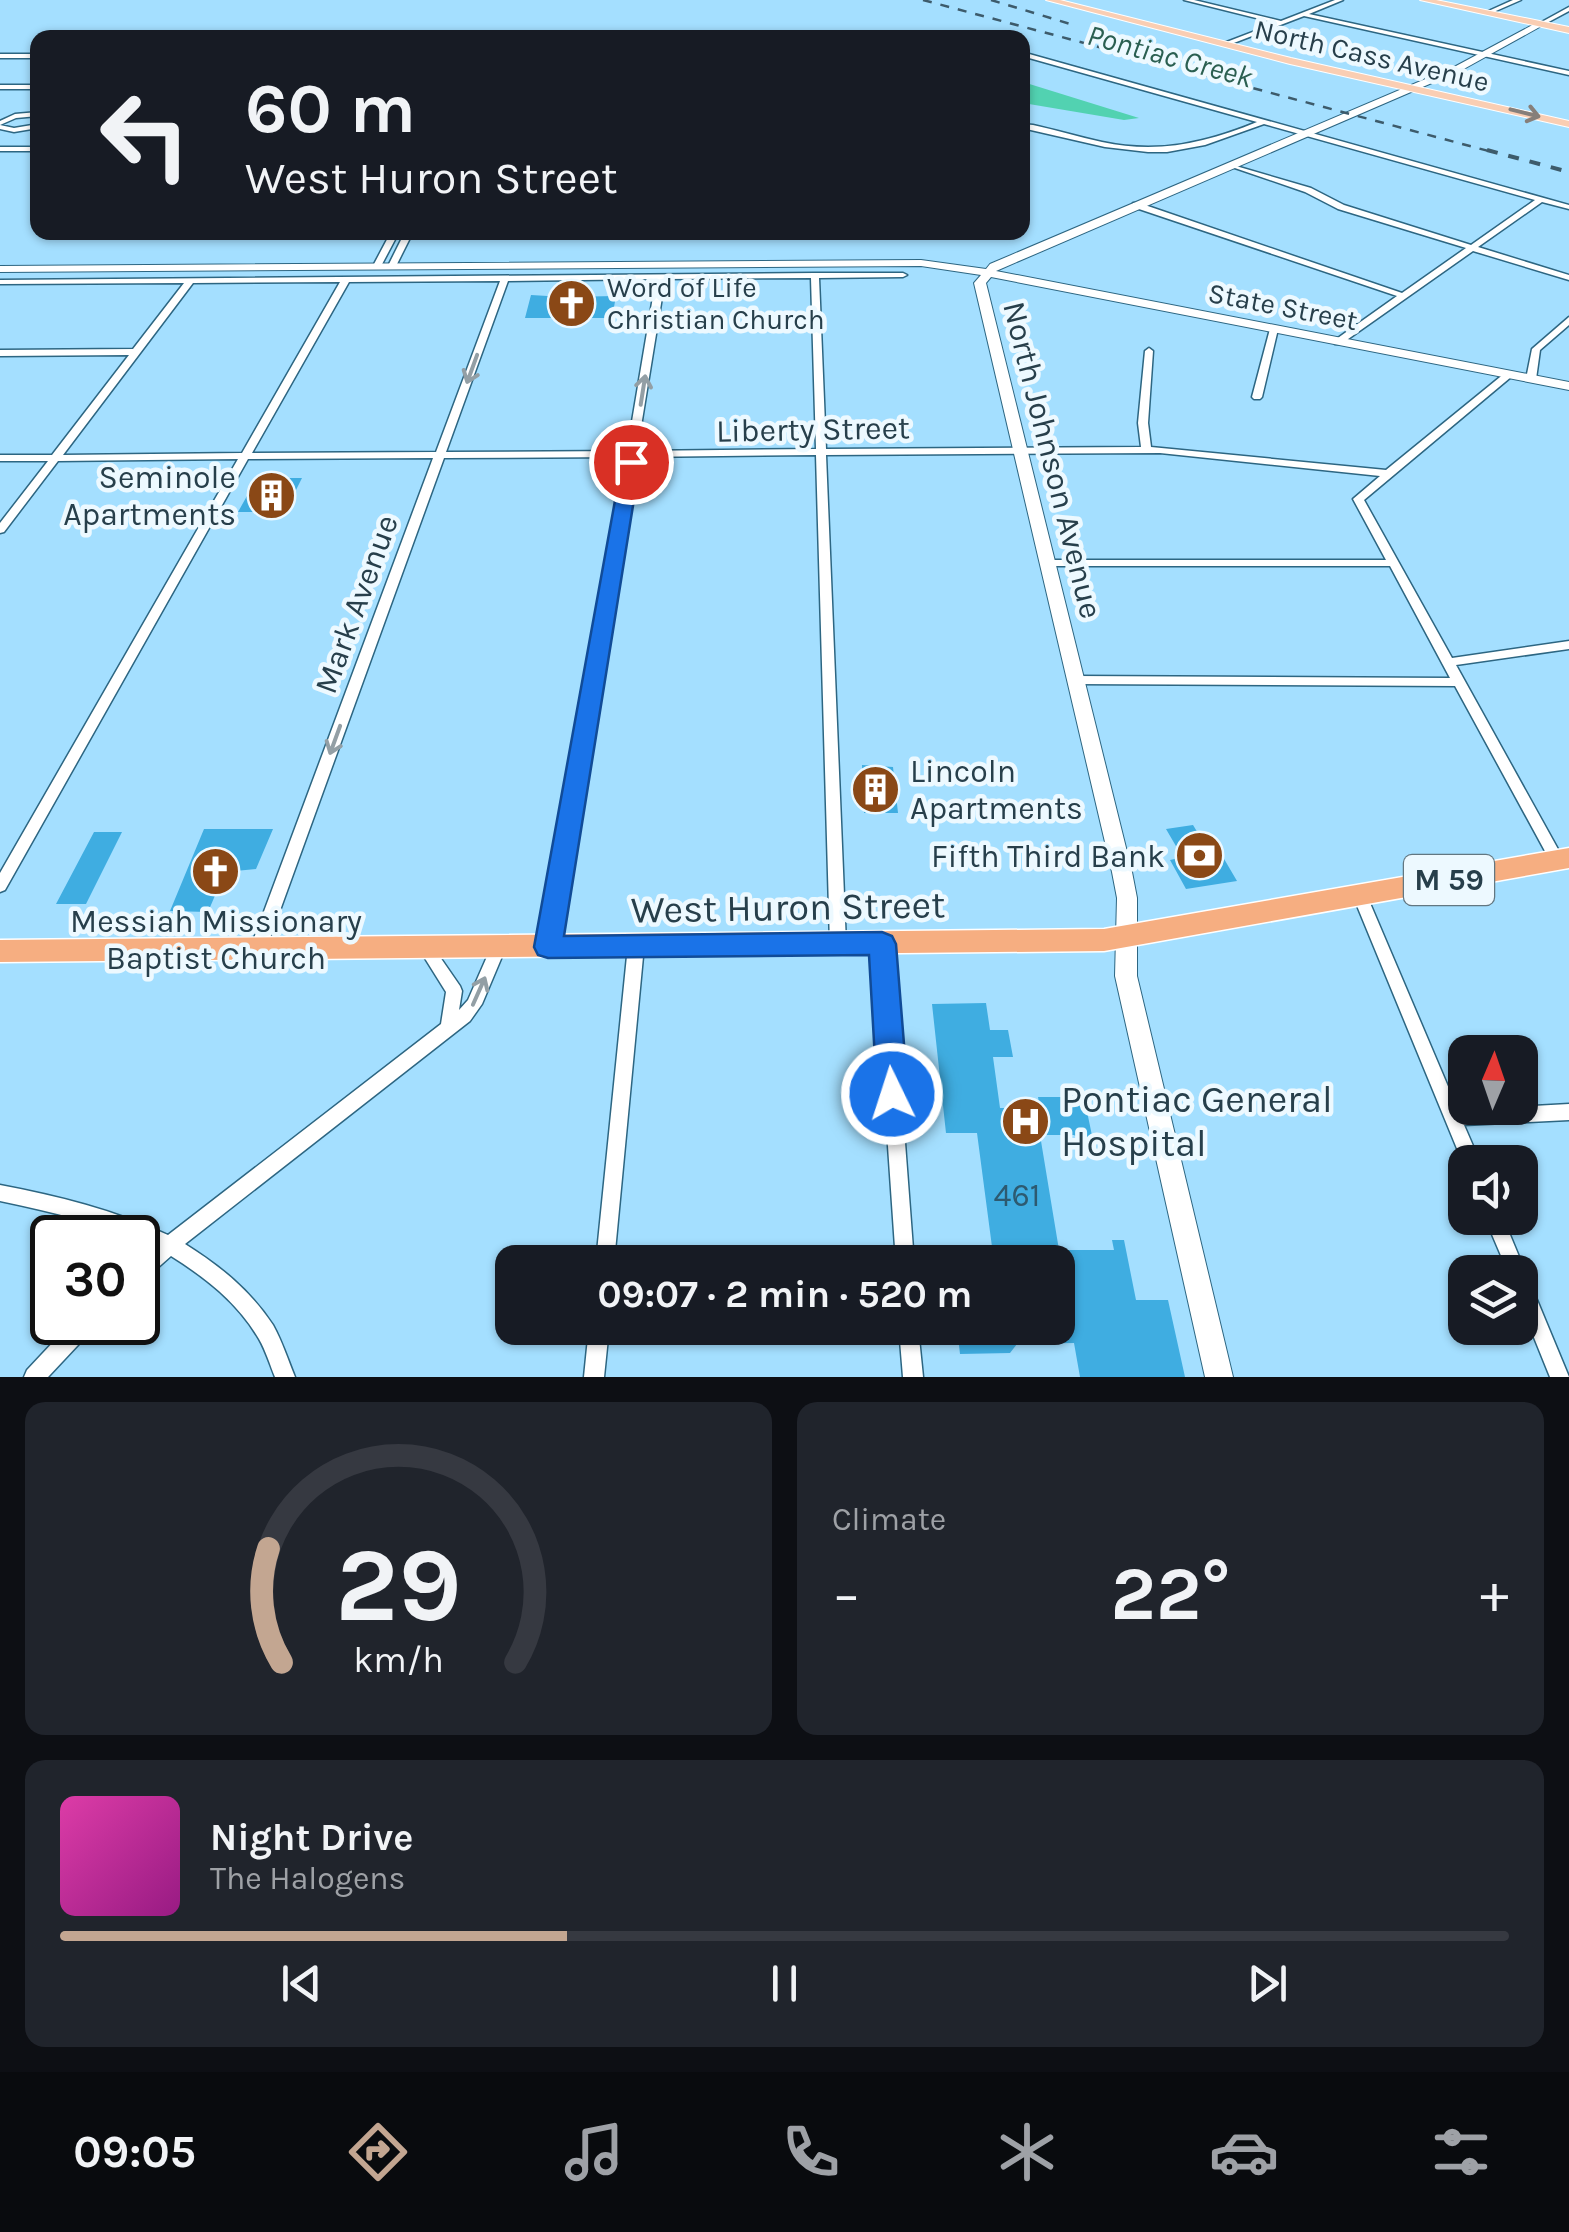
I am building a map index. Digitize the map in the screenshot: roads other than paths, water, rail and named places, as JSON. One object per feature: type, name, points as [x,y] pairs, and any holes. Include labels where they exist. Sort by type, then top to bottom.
[{"type":"highway","name":"West Huron Street","points":[[0,951],[1053,942],[1126,937],[1563,859]]},
{"type":"main road","name":"North Cass Avenue","points":[[1050,0],[1569,124]]},
{"type":"main road","points":[[1424,0],[1569,30]]},
{"type":"street","points":[[1187,0],[1283,22]]},
{"type":"street","points":[[1226,44],[1340,0]]},
{"type":"street","points":[[1488,13],[1518,0]]},
{"type":"street","points":[[1541,24],[1569,9]]},
{"type":"street","points":[[1303,14],[1569,73]]},
{"type":"street","name":"North Johnson Avenue","points":[[1219,1377],[1126,976],[1127,898],[1122,872],[980,283],[987,272],[1414,87],[1541,24]]},
{"type":"street","points":[[0,56],[30,56]]},
{"type":"street","points":[[1030,56],[1569,207]]},
{"type":"street","points":[[0,87],[30,87]]},
{"type":"street","points":[[0,123],[30,115]]},
{"type":"street","points":[[1030,128],[1114,147],[1161,150],[1204,146],[1262,122]]},
{"type":"street","points":[[0,123],[14,130]]},
{"type":"street","points":[[0,141],[14,130],[30,127]]},
{"type":"street","points":[[0,149],[30,149]]},
{"type":"street","points":[[1230,165],[1308,190],[1341,207],[1569,278]]},
{"type":"street","points":[[1338,342],[1541,199]]},
{"type":"street","points":[[1136,205],[1404,296]]},
{"type":"street","points":[[377,266],[391,240]]},
{"type":"street","points":[[392,266],[405,240]]},
{"type":"street","name":"State Street","points":[[0,269],[887,261],[987,272],[1569,386]]},
{"type":"street","points":[[815,275],[838,944]]},
{"type":"street","points":[[0,282],[902,275]]},
{"type":"street","points":[[548,947],[661,276]]},
{"type":"street","name":"Mark Avenue","points":[[258,949],[506,278]]},
{"type":"street","points":[[0,886],[346,279]]},
{"type":"street","points":[[0,530],[192,280]]},
{"type":"street","points":[[1531,379],[1536,348],[1569,320]]},
{"type":"street","points":[[1257,397],[1274,329]]},
{"type":"street","points":[[1146,450],[1143,423],[1149,351]]},
{"type":"street","points":[[0,353],[136,352]]},
{"type":"street","points":[[1508,375],[1358,499],[1563,859]]},
{"type":"street","name":"Liberty Street","points":[[0,458],[1146,450],[1313,463],[1385,473]]},
{"type":"street","points":[[1047,562],[1392,563]]},
{"type":"street","points":[[1448,662],[1569,645]]},
{"type":"street","points":[[1076,680],[1459,682]]},
{"type":"street","points":[[1360,896],[1448,1106]]},
{"type":"street","points":[[882,944],[903,1245]]},
{"type":"street","points":[[608,1245],[636,946]]},
{"type":"street","points":[[160,1253],[474,1004],[498,947]]},
{"type":"street","points":[[426,948],[454,991],[449,1026]]},
{"type":"street","points":[[1538,1114],[1569,1112]]},
{"type":"street","points":[[0,1193],[89,1213],[170,1244],[222,1279],[256,1315],[275,1347],[285,1377]]},
{"type":"street","points":[[1538,1324],[1560,1377]]},
{"type":"street","points":[[34,1377],[64,1345]]},
{"type":"street","points":[[594,1377],[597,1345]]},
{"type":"street","points":[[910,1345],[913,1377]]},
{"type":"railway","points":[[923,0],[1496,153]]},
{"type":"railway","points":[[991,0],[1077,26]]},
{"type":"railway","points":[[1487,150],[1569,172]]},
{"type":"place","name":"Word of Life Christian Church","points":[[572,303]]},
{"type":"place","name":"Seminole Apartments","points":[[271,495]]},
{"type":"place","name":"Lincoln Apartments","points":[[875,789]]},
{"type":"place","name":"Fifth Third Bank","points":[[1200,856]]},
{"type":"place","name":"Messiah Missionary Baptist Church","points":[[216,871]]},
{"type":"place","name":"Pontiac General Hospital","points":[[1026,1121]]},
{"type":"water label","name":"Pontiac Creek","points":[[1170,56]]}]
